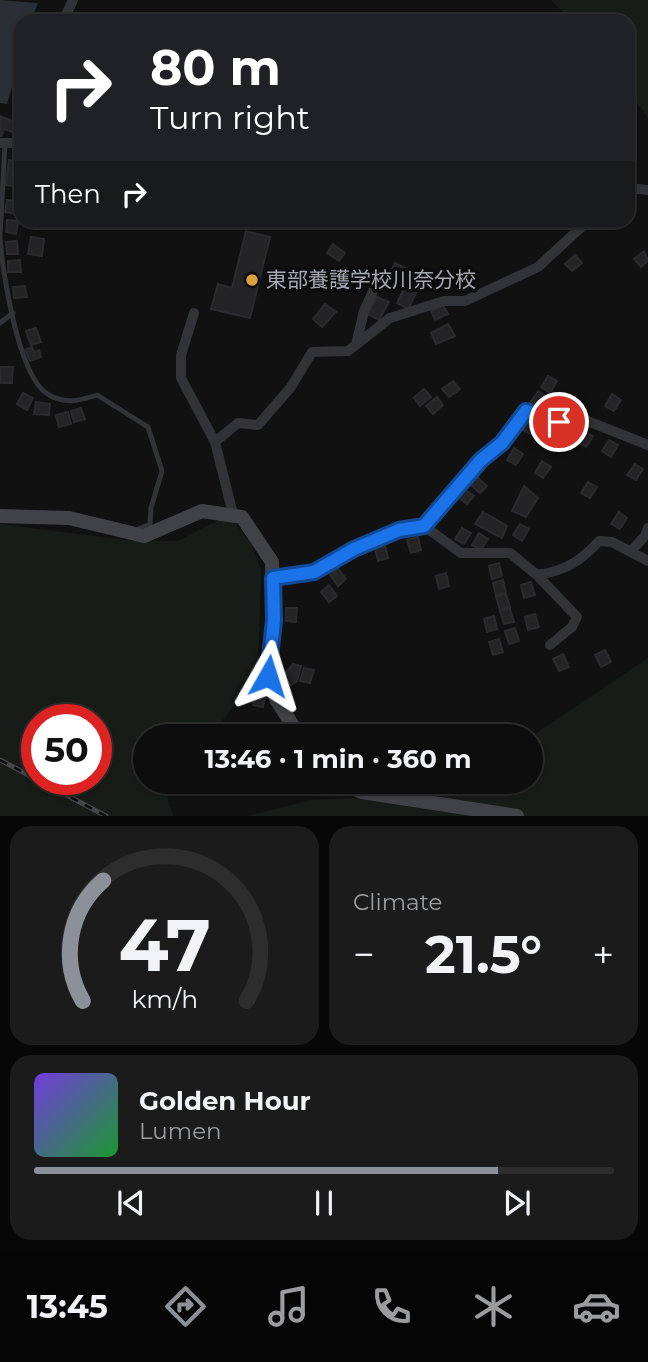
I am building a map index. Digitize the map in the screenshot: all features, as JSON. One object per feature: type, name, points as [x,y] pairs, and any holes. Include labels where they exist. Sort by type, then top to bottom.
[{"type":"main road","points":[[0,516],[69,518],[144,536],[162,531],[202,511],[242,517],[272,562],[274,620],[268,676],[276,699],[292,724]]},
{"type":"main road","points":[[375,794],[517,816]]},
{"type":"street","points":[[215,442],[238,423],[258,425],[291,387],[312,352],[348,351],[390,318],[444,301],[466,301],[538,267],[580,228]]},
{"type":"street","points":[[356,345],[364,311],[375,287]]},
{"type":"street","points":[[194,313],[181,355],[181,378],[215,442],[233,514]]},
{"type":"street","points":[[273,578],[314,572],[354,549],[399,530],[424,526],[481,460],[502,443],[526,411],[559,422],[585,420],[648,445]]},
{"type":"street","points":[[424,526],[461,553],[510,553],[537,575],[577,617],[572,627],[550,645]]},
{"type":"street","points":[[631,551],[645,536],[648,528]]},
{"type":"street","points":[[537,575],[562,571],[585,557],[599,541],[612,542],[648,561]]},
{"type":"lane","points":[[2,143],[1,262],[27,366],[45,393],[74,403],[97,394],[148,427],[162,471],[151,508],[150,524],[128,534]]},
{"type":"lane","points":[[0,323],[13,313]]},
{"type":"shaded area","points":[[0,0],[38,3],[34,14],[14,14],[14,80],[7,104],[0,103]]},
{"type":"shaded area","points":[[551,0],[648,0],[648,118],[635,100],[635,14],[564,14]]},
{"type":"shaded area","points":[[222,518],[233,521],[251,543],[261,570],[258,673],[220,724],[133,724],[133,794],[166,794],[173,816],[0,816],[0,524],[133,541],[178,541]]},
{"type":"shaded area","points":[[648,658],[648,816],[246,816],[312,800],[433,794],[543,794],[543,728]]},
{"type":"building","points":[[0,116],[14,121],[13,132],[4,129],[1,137]]},
{"type":"building","points":[[9,160],[14,161],[14,186],[6,185]]},
{"type":"building","points":[[7,200],[14,201],[14,214],[5,212]]},
{"type":"building","points":[[7,220],[14,221],[16,234],[6,232]]},
{"type":"building","points":[[246,231],[270,237],[250,318],[211,309],[218,284],[232,288]]},
{"type":"building","points":[[31,237],[44,239],[42,256],[28,254]]},
{"type":"building","points":[[17,241],[18,254],[7,254],[6,242]]},
{"type":"building","points":[[333,244],[345,253],[339,261],[327,253]]},
{"type":"building","points":[[644,251],[648,261],[641,267],[634,259]]},
{"type":"building","points":[[575,255],[582,263],[572,271],[565,264]]},
{"type":"building","points":[[20,260],[21,272],[8,272],[8,261]]},
{"type":"building","points":[[395,263],[405,268],[398,282],[388,277]]},
{"type":"building","points":[[25,286],[27,297],[14,298],[13,287]]},
{"type":"building","points":[[405,286],[417,291],[408,309],[397,303]]},
{"type":"building","points":[[377,297],[389,302],[379,320],[368,314]]},
{"type":"building","points":[[325,304],[336,312],[322,327],[313,319]]},
{"type":"building","points":[[443,305],[448,314],[435,320],[431,311]]},
{"type":"building","points":[[448,324],[455,336],[436,344],[431,333]]},
{"type":"building","points":[[36,328],[41,342],[31,345],[26,331]]},
{"type":"building","points":[[32,347],[34,352],[39,350],[41,357],[30,361],[25,350]]},
{"type":"building","points":[[0,367],[13,367],[12,383],[0,383]]},
{"type":"building","points":[[548,376],[557,381],[550,393],[541,387]]},
{"type":"building","points":[[453,381],[460,389],[449,397],[442,389]]},
{"type":"building","points":[[424,389],[431,397],[420,406],[414,398]]},
{"type":"building","points":[[538,391],[549,398],[542,410],[530,403]]},
{"type":"building","points":[[23,393],[33,398],[27,410],[17,404]]},
{"type":"building","points":[[612,394],[621,400],[614,411],[605,406]]},
{"type":"building","points":[[437,397],[443,405],[433,414],[426,406]]},
{"type":"building","points":[[36,402],[50,404],[49,415],[34,414]]},
{"type":"building","points":[[81,408],[85,419],[74,422],[71,411]]},
{"type":"building","points":[[68,412],[71,424],[59,427],[56,415]]},
{"type":"building","points":[[528,417],[537,423],[530,434],[521,429]]},
{"type":"building","points":[[547,424],[556,429],[549,441],[540,435]]},
{"type":"building","points":[[584,431],[593,436],[586,447],[577,442]]},
{"type":"building","points":[[609,440],[618,445],[611,457],[602,451]]},
{"type":"building","points":[[514,448],[523,454],[516,465],[507,460]]},
{"type":"building","points":[[542,461],[551,467],[543,478],[535,473]]},
{"type":"building","points":[[635,464],[643,469],[636,480],[627,475]]},
{"type":"building","points":[[477,477],[487,486],[480,493],[470,484]]},
{"type":"building","points":[[588,482],[597,487],[590,498],[581,493]]},
{"type":"building","points":[[524,486],[538,498],[526,517],[512,511]]},
{"type":"building","points":[[463,488],[474,496],[467,504],[457,496]]},
{"type":"building","points":[[483,512],[507,526],[502,538],[475,524]]},
{"type":"building","points":[[619,512],[627,518],[620,529],[611,524]]},
{"type":"building","points":[[520,524],[529,529],[522,541],[513,535]]},
{"type":"building","points":[[462,528],[471,533],[464,544],[455,539]]},
{"type":"building","points":[[479,533],[488,539],[481,550],[472,545]]},
{"type":"building","points":[[418,537],[421,550],[411,553],[407,540]]},
{"type":"building","points":[[385,545],[388,558],[378,561],[375,548]]},
{"type":"building","points":[[499,563],[502,576],[492,579],[489,566]]},
{"type":"building","points":[[338,569],[346,579],[338,586],[330,575]]},
{"type":"building","points":[[446,573],[449,586],[439,589],[436,576]]},
{"type":"building","points":[[503,580],[506,593],[496,596],[493,583]]},
{"type":"building","points":[[531,582],[535,595],[524,598],[521,585]]},
{"type":"building","points":[[329,585],[337,596],[329,602],[321,592]]},
{"type":"building","points":[[506,594],[510,607],[500,610],[496,597]]},
{"type":"building","points":[[286,608],[297,608],[296,622],[286,621]]},
{"type":"building","points":[[510,609],[514,622],[504,624],[500,611]]},
{"type":"building","points":[[535,614],[539,627],[528,630],[525,617]]},
{"type":"building","points":[[494,616],[497,629],[487,632],[484,619]]},
{"type":"building","points":[[515,628],[519,641],[509,644],[505,631]]},
{"type":"building","points":[[499,639],[503,652],[493,655],[489,642]]},
{"type":"building","points":[[605,650],[611,662],[601,667],[595,655]]},
{"type":"building","points":[[563,654],[569,667],[559,671],[553,659]]},
{"type":"building","points":[[293,664],[301,666],[297,681],[284,689],[280,679]]},
{"type":"building","points":[[304,668],[314,670],[310,683],[300,681]]},
{"type":"building","points":[[257,687],[267,689],[263,707],[253,705]]},
{"type":"railway","points":[[0,760],[106,816]]},
{"type":"place","name":"東部養護学校川奈分校","points":[[252,280]]},
{"type":"route","points":[[268,676],[274,620],[273,578],[314,572],[354,549],[399,530],[424,526],[481,460],[502,443],[526,411],[559,422]]}]
